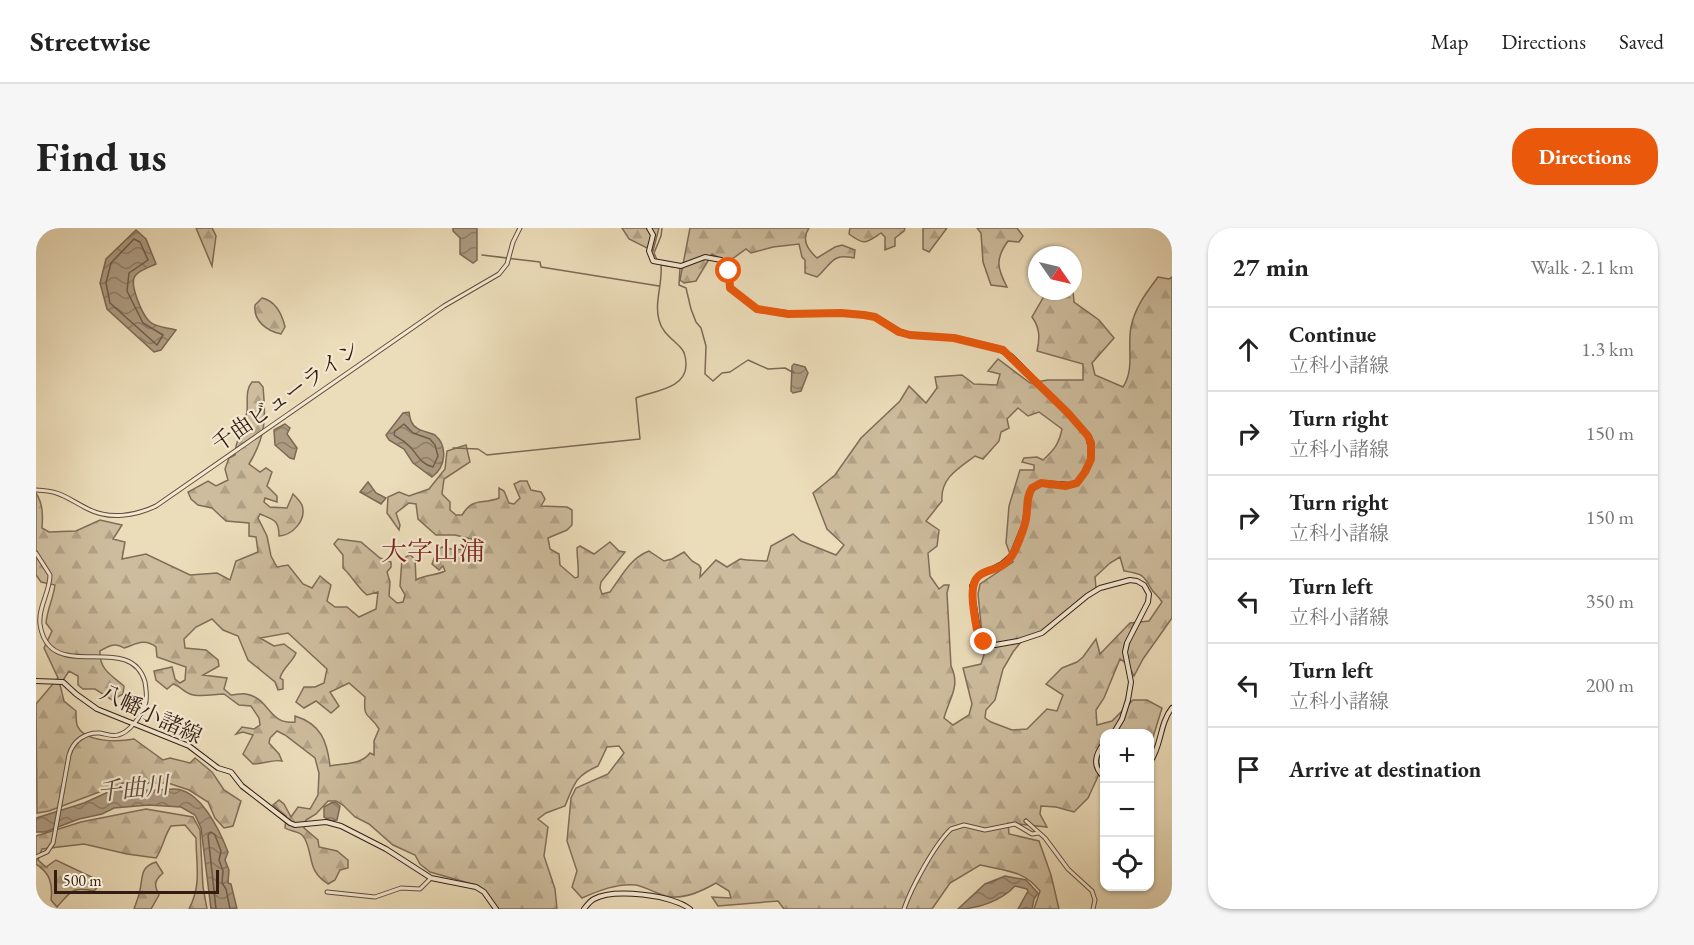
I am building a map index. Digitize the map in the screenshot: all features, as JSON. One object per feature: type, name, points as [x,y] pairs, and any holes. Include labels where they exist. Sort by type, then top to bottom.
[{"type":"main road","points":[[649,228],[653,235],[650,251],[653,261],[681,266],[705,257],[721,260],[729,268],[730,288],[757,309],[788,314],[864,315],[875,317],[899,332],[910,335],[954,338],[1003,350],[1068,413],[1088,436],[1091,443],[1091,459],[1085,472],[1078,482],[1072,485],[1041,483],[1032,488],[1028,498],[1025,523],[1014,552],[1006,562],[977,577],[972,586],[972,594],[979,635],[986,643],[995,645],[1018,641],[1042,633],[1100,588],[1130,580],[1144,585],[1149,594],[1148,602],[1126,647],[1125,657],[1131,682],[1122,719],[1116,729]]},
{"type":"main road","name":"八幡小諸線","points":[[36,681],[63,682],[97,709],[189,746],[218,768],[231,772],[242,786],[290,823],[295,825],[326,822],[341,826],[386,849],[431,878],[477,887],[484,892],[496,909]]},
{"type":"main road","points":[[1154,755],[1163,722],[1172,708]]},
{"type":"main road","points":[[1100,750],[1095,761],[1100,772]]},
{"type":"main road","points":[[584,909],[595,898],[640,893],[685,905],[690,909]]},
{"type":"street","name":"千曲ビューライン","points":[[36,489],[62,494],[87,508],[107,514],[135,514],[147,510],[174,494],[444,306],[499,274],[509,258],[520,228]]},
{"type":"street","points":[[36,553],[50,575],[40,617],[40,628],[45,639],[53,649],[65,656],[120,658],[134,666],[144,680],[147,694],[145,705],[133,723],[121,735],[93,733],[76,742],[70,751],[52,848],[44,855],[36,857]]},
{"type":"street","points":[[1026,821],[1092,891],[1095,900],[1094,909]]},
{"type":"street","points":[[904,909],[935,850],[951,829],[964,825],[985,830],[1015,824],[1032,834],[1039,833]]},
{"type":"street","points":[[327,892],[377,897],[401,888],[420,889],[431,878]]},
{"type":"green space","points":[[196,228],[212,228],[216,236],[212,266]]},
{"type":"green space","points":[[622,228],[659,228],[653,251],[629,239]]},
{"type":"green space","points":[[690,228],[809,228],[806,236],[807,244],[817,258],[842,245],[855,250],[854,258],[836,258],[817,277],[805,273],[805,260],[799,244],[773,247],[751,253],[746,249],[728,262],[712,254],[696,281],[684,283],[680,280]]},
{"type":"green space","points":[[850,228],[905,228],[895,238],[895,246],[885,250],[885,237],[881,233],[869,241],[862,242],[849,234]]},
{"type":"green space","points":[[923,228],[947,228],[929,252],[923,249]]},
{"type":"green space","points":[[977,228],[1017,228],[1023,236],[1019,242],[1008,241],[999,258],[999,269],[1007,287],[991,285],[983,262],[981,233]]},
{"type":"green space","points":[[1158,277],[1169,279],[1172,277],[1172,618],[1134,676],[1127,664],[1120,659],[1104,698],[1096,710],[1097,725],[1112,721],[1133,700],[1147,700],[1162,708],[1154,734],[1154,729],[1100,729],[1100,764],[1098,766],[1100,772],[1088,798],[1074,812],[1041,806],[1040,814],[1047,827],[1008,823],[1009,834],[1039,841],[1051,875],[1059,909],[1034,909],[1040,891],[1034,884],[1013,872],[980,865],[950,883],[932,909],[784,909],[778,901],[718,906],[712,897],[731,898],[729,891],[716,883],[695,893],[677,897],[668,897],[636,885],[622,885],[582,898],[572,887],[577,871],[567,841],[571,798],[576,788],[608,774],[624,753],[619,746],[607,747],[598,766],[580,777],[565,806],[546,813],[538,819],[548,827],[544,856],[555,889],[557,909],[499,909],[479,886],[430,872],[420,864],[415,855],[393,845],[369,824],[355,817],[336,801],[328,801],[316,814],[306,820],[304,828],[318,840],[319,847],[337,851],[348,860],[348,868],[340,870],[335,880],[328,884],[314,869],[304,836],[285,828],[286,816],[273,805],[279,800],[291,817],[298,807],[310,809],[318,795],[319,773],[315,758],[277,731],[270,738],[269,743],[282,761],[253,764],[243,754],[253,735],[243,732],[236,734],[242,727],[254,729],[260,725],[259,718],[251,706],[239,705],[224,694],[194,695],[173,684],[167,689],[156,680],[154,671],[172,667],[175,679],[180,683],[185,680],[186,667],[157,657],[156,647],[144,642],[124,648],[112,645],[100,651],[104,667],[124,686],[123,694],[112,700],[95,689],[83,689],[78,685],[78,676],[69,671],[60,685],[64,701],[76,711],[77,725],[87,735],[111,741],[134,739],[163,760],[170,758],[190,763],[195,758],[212,772],[224,790],[241,801],[233,826],[224,828],[215,818],[208,802],[189,790],[168,783],[123,783],[49,811],[37,813],[36,704],[58,678],[44,648],[52,631],[46,623],[55,585],[41,582],[36,575],[36,493],[42,510],[42,528],[49,532],[76,531],[100,520],[122,525],[113,539],[125,542],[122,559],[146,554],[190,575],[217,573],[230,580],[236,561],[258,552],[256,537],[249,536],[249,523],[226,521],[212,508],[198,505],[191,499],[188,492],[208,481],[216,486],[228,480],[225,469],[229,458],[235,455],[246,417],[248,388],[252,382],[259,382],[263,387],[264,427],[259,445],[249,464],[260,472],[266,468],[272,472],[267,486],[277,496],[277,502],[265,498],[264,502],[270,507],[287,508],[293,494],[302,505],[303,511],[297,526],[289,533],[279,536],[275,521],[260,514],[258,518],[267,536],[271,556],[277,567],[288,565],[303,584],[312,588],[320,576],[331,585],[327,601],[335,607],[347,607],[359,617],[376,609],[378,592],[367,595],[343,568],[343,555],[334,544],[338,539],[361,542],[380,558],[391,562],[391,567],[387,572],[390,582],[389,596],[397,603],[403,602],[405,595],[400,586],[402,559],[410,555],[415,559],[416,580],[445,571],[443,566],[439,570],[432,564],[437,551],[442,547],[458,550],[473,549],[476,540],[455,535],[436,535],[418,519],[416,504],[409,503],[396,513],[400,525],[399,530],[387,513],[388,497],[399,492],[409,496],[429,489],[445,469],[447,451],[466,445],[470,462],[444,479],[442,494],[450,502],[450,510],[456,515],[462,515],[474,504],[499,498],[499,488],[504,491],[509,503],[514,504],[520,498],[514,484],[527,481],[531,490],[541,492],[545,499],[541,506],[567,507],[572,510],[572,525],[567,530],[548,538],[550,549],[559,554],[560,565],[575,578],[578,577],[577,548],[580,546],[594,554],[610,542],[619,551],[625,552],[601,582],[602,594],[610,592],[631,563],[649,551],[664,561],[684,552],[701,568],[700,577],[716,560],[727,567],[740,559],[767,561],[771,546],[793,534],[801,541],[836,555],[844,545],[827,529],[813,493],[835,475],[861,438],[900,401],[909,386],[926,403],[937,388],[935,377],[962,375],[974,384],[997,385],[1000,374],[988,371],[998,359],[1030,383],[1048,380],[1083,380],[1083,364],[1037,351],[1039,333],[1032,317],[1042,300],[1074,300],[1099,320],[1114,338],[1092,363],[1095,375],[1123,387],[1129,373],[1130,335],[1133,320],[1142,300]],"holes":[[[1018,408],[1028,416],[1039,412],[1062,429],[1056,446],[1043,460],[1037,457],[1024,458],[1022,462],[1034,465],[1034,470],[1020,470],[1009,506],[1006,543],[1013,562],[980,584],[978,594],[984,655],[981,664],[963,668],[972,704],[969,715],[953,725],[944,718],[955,680],[951,666],[947,593],[949,585],[944,585],[939,589],[930,576],[928,553],[937,546],[939,530],[926,521],[942,501],[944,486],[952,474],[975,456],[983,459],[999,441],[1001,432],[1009,428],[1007,419]],[[1120,557],[1124,571],[1141,576],[1162,602],[1149,621],[1130,623],[1100,654],[1096,639],[1083,657],[1062,668],[1046,684],[1063,695],[1057,711],[1047,709],[1027,729],[1012,730],[985,718],[986,710],[995,700],[1003,669],[1024,638],[1046,630],[1096,588],[1095,577]],[[212,619],[223,630],[238,636],[248,660],[275,682],[278,690],[283,689],[283,680],[280,678],[296,653],[284,644],[274,646],[260,638],[288,633],[327,669],[324,683],[315,687],[304,687],[296,702],[304,708],[316,701],[331,713],[339,706],[330,692],[349,683],[365,697],[366,713],[379,729],[374,741],[374,755],[370,753],[357,762],[330,766],[324,741],[311,724],[295,716],[295,722],[279,719],[254,696],[231,695],[224,689],[227,678],[203,675],[219,666],[218,660],[206,650],[185,648],[184,639],[196,627]]]},
{"type":"green space","points":[[262,298],[271,302],[280,313],[285,327],[281,334],[266,328],[256,316],[255,305]]},
{"type":"green space","points":[[146,809],[193,817],[200,830],[203,887],[207,909],[189,909],[197,883],[196,838],[185,825],[171,826],[156,858],[84,844],[42,849],[38,860],[46,867],[56,860],[102,882],[94,891],[81,889],[73,891],[57,907],[51,900],[51,884],[47,875],[36,864],[36,836],[81,822]]},
{"type":"green space","points":[[156,862],[163,873],[156,883],[159,895],[151,909],[134,909],[143,873],[147,867]]},
{"type":"water","points":[[453,228],[477,228],[477,260],[473,263],[460,254],[460,238]]},
{"type":"water","points":[[136,230],[146,239],[156,264],[135,276],[137,299],[146,317],[152,323],[176,330],[161,350],[154,352],[107,309],[100,283],[106,259]]},
{"type":"water","points":[[794,364],[805,367],[808,373],[801,391],[793,393],[791,391]]},
{"type":"water","points":[[409,412],[415,427],[435,435],[442,445],[443,462],[432,477],[413,463],[404,449],[389,440],[386,435],[403,413]]},
{"type":"water","points":[[285,424],[290,428],[287,434],[297,448],[294,459],[275,445],[274,430]]},
{"type":"water","points":[[368,482],[376,493],[386,498],[381,504],[360,492]]},
{"type":"water","name":"千曲川","points":[[127,787],[183,791],[192,795],[200,803],[220,833],[228,852],[225,860],[229,870],[228,883],[231,884],[237,909],[211,909],[201,828],[195,815],[181,807],[149,805],[114,808],[45,832],[36,832],[36,818],[84,803],[115,789]]},
{"type":"water","points":[[335,802],[340,806],[337,820],[331,821],[324,817],[324,807]]},
{"type":"water","points":[[1005,876],[1026,880],[1038,893],[1032,909],[1018,909],[1028,891],[1015,886],[1003,896],[989,903],[973,908],[958,909],[985,884]]},
{"type":"waterway","points":[[657,260],[654,253],[662,228]]},
{"type":"waterway","points":[[482,255],[540,262],[541,267],[659,286]]},
{"type":"waterway","points":[[453,448],[478,449],[487,455],[640,439],[636,398],[675,384],[685,373],[686,365],[682,350],[660,325],[657,307],[661,265]]},
{"type":"waterway","points":[[662,265],[680,268],[679,285],[686,288],[691,309],[701,328],[706,346],[705,374],[713,381],[722,373],[730,372],[748,360],[768,369],[785,368],[794,373]]},
{"type":"district","name":"大字山浦","points":[[433,551]]},
{"type":"route","points":[[729,271],[729,287],[757,309],[788,314],[864,315],[875,317],[899,332],[910,335],[961,339],[1003,350],[1068,413],[1088,436],[1091,443],[1091,459],[1078,482],[1066,486],[1041,483],[1032,488],[1028,498],[1025,523],[1012,555],[1006,562],[982,573],[975,580],[972,594],[977,631],[984,642]]}]
